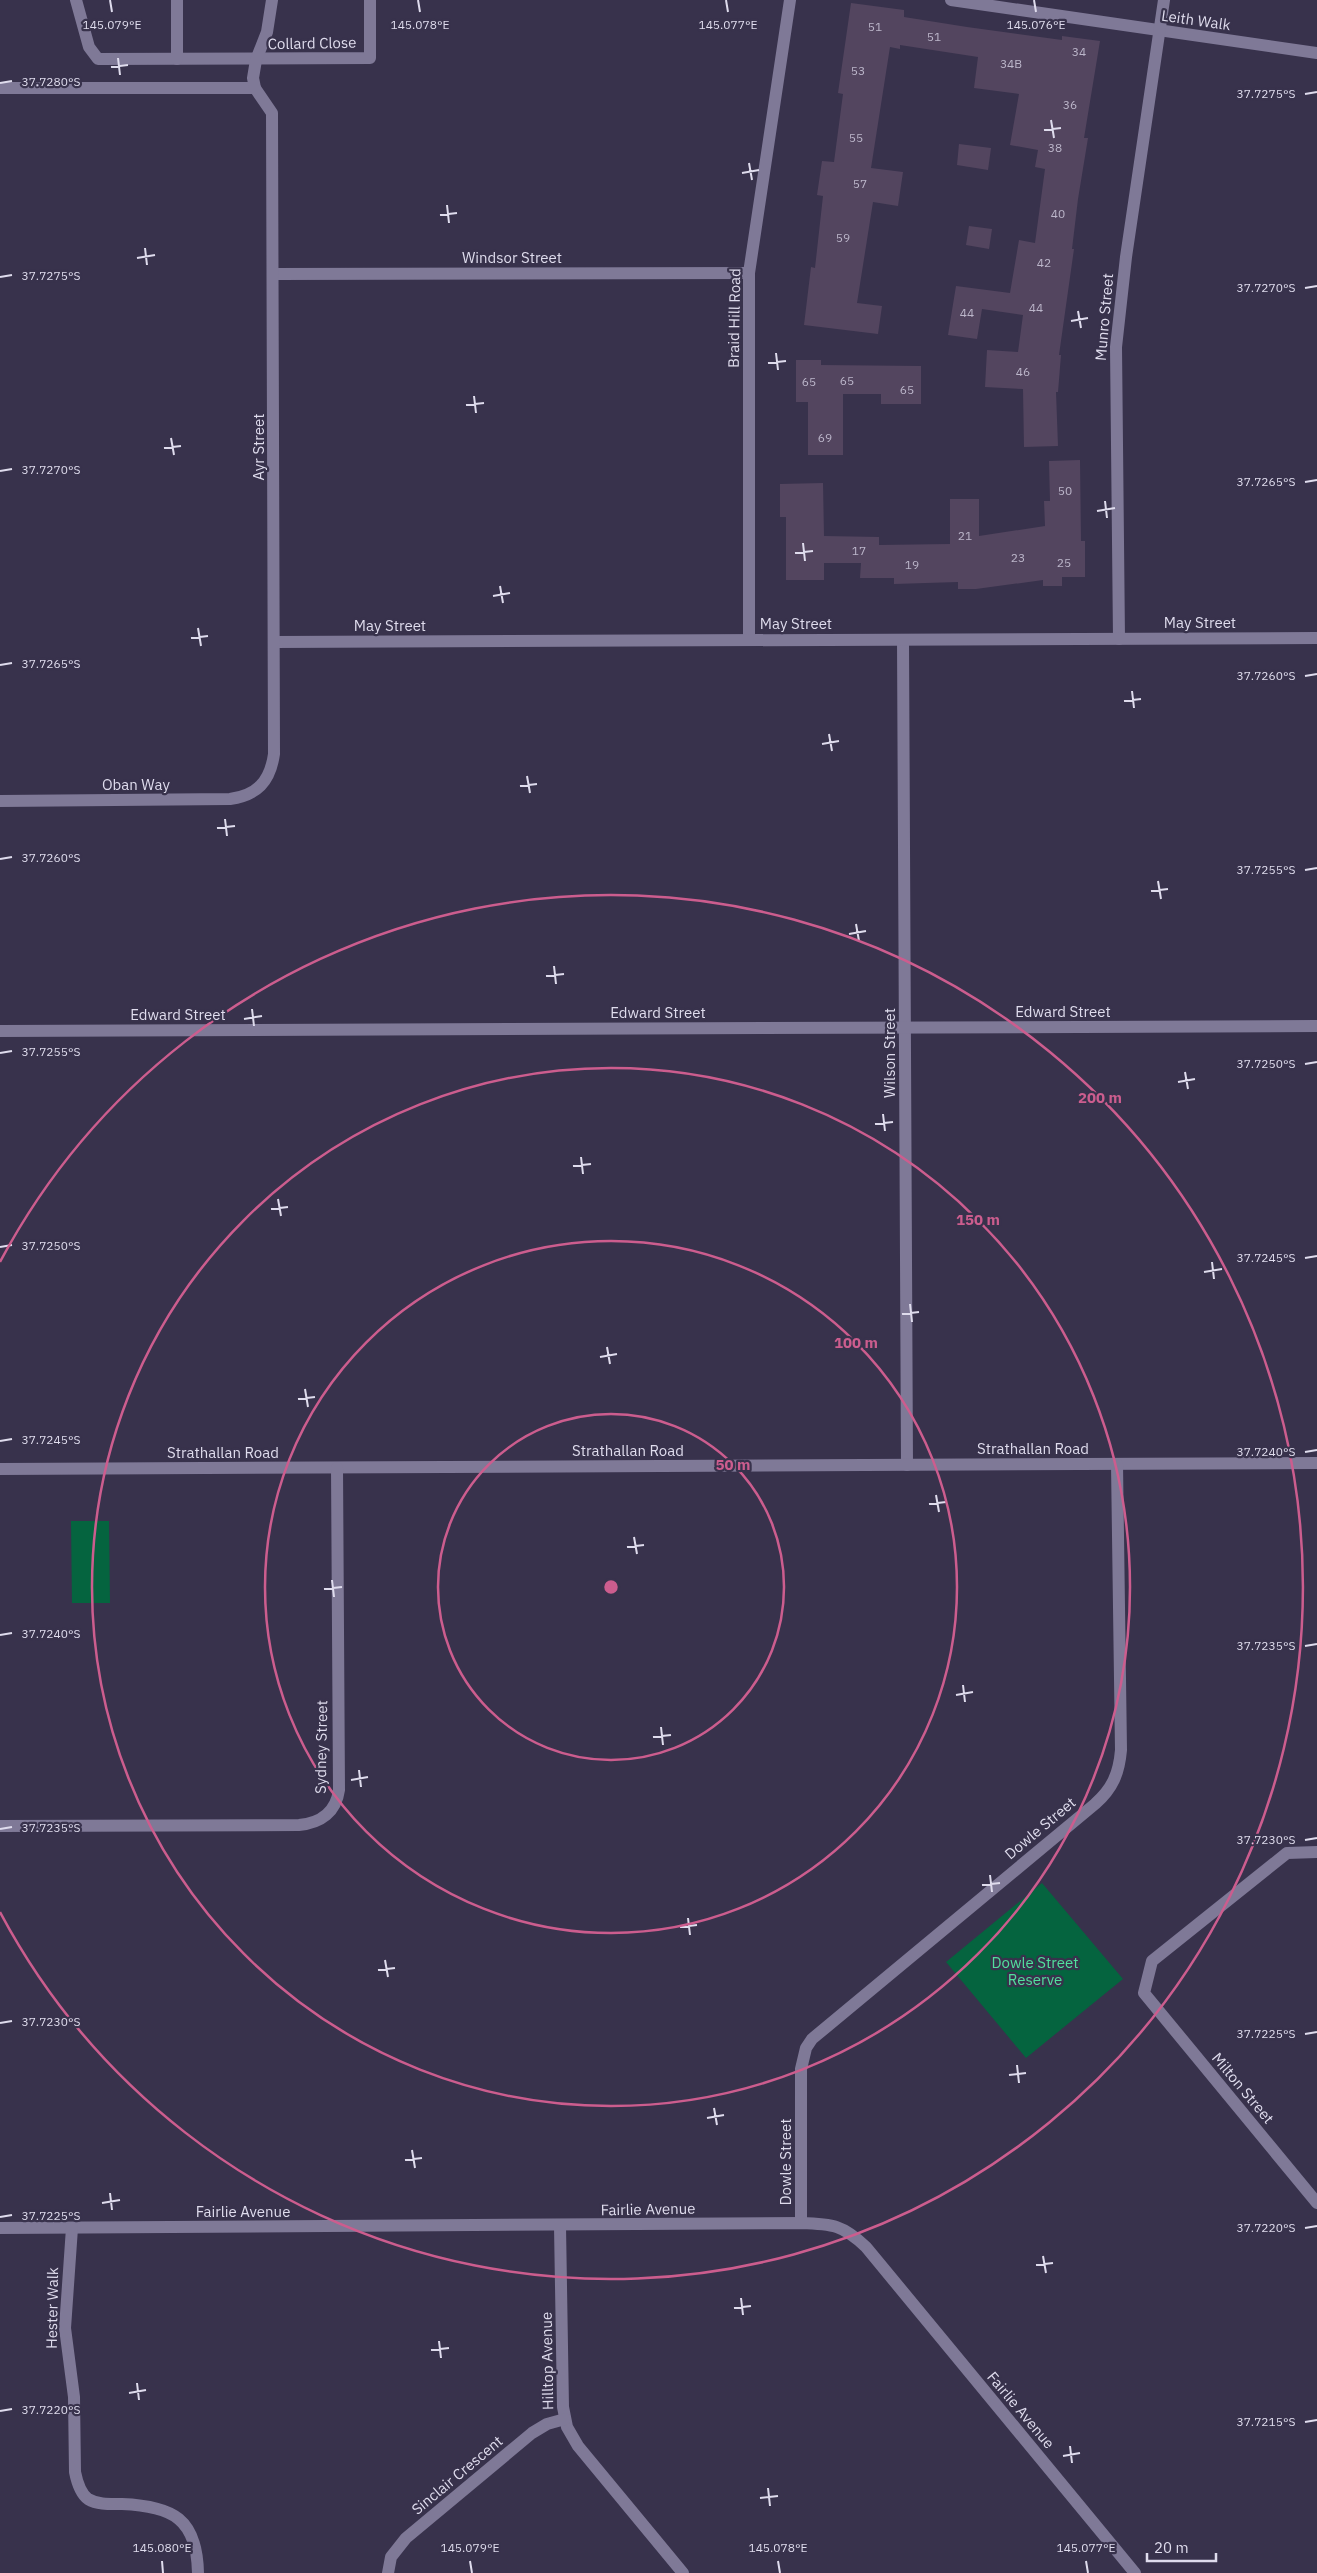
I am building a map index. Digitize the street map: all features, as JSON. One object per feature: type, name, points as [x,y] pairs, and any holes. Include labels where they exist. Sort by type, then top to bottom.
[{"type":"street","name":"Collard Close","points":[[76,0],[89,47],[98,59],[256,60],[370,58],[370,0]]},
{"type":"street","points":[[177,0],[177,59]]},
{"type":"street","points":[[256,60],[267,32],[272,0]]},
{"type":"street","name":"Braid Hill Road","points":[[749,639],[750,273],[790,0]]},
{"type":"street","name":"Leith Walk","points":[[951,0],[1317,53]]},
{"type":"street","name":"Munro Street","points":[[1119,639],[1116,347],[1126,257],[1164,0]]},
{"type":"street","name":"Collard Close","points":[[255,88],[253,78],[256,60]]},
{"type":"street","points":[[0,88],[255,88]]},
{"type":"street","name":"Ayr Street","points":[[255,88],[272,113],[274,754],[272,768],[267,780]]},
{"type":"street","name":"Windsor Street","points":[[274,274],[750,273]]},
{"type":"street","name":"May Street","points":[[274,642],[1317,638]]},
{"type":"street","name":"Wilson Street","points":[[903,640],[907,1465]]},
{"type":"street","name":"Oban Way","points":[[0,801],[230,799],[254,793],[267,780]]},
{"type":"street","name":"Edward Street","points":[[0,1031],[1317,1026]]},
{"type":"street","name":"Strathallan Road","points":[[0,1470],[1317,1463]]},
{"type":"street","name":"Dowle Street","points":[[801,2223],[801,2069],[806,2048],[812,2039],[1095,1804],[1106,1794],[1117,1775],[1121,1750],[1117,1464]]},
{"type":"street","name":"Sydney Street","points":[[0,1826],[299,1825],[314,1822],[328,1814],[338,1799],[339,1790],[337,1468]]},
{"type":"street","name":"Milton Street","points":[[1317,1852],[1287,1853],[1160,1955],[1149,1967],[1144,1993],[1317,2203]]},
{"type":"street","name":"Fairlie Avenue","points":[[0,2228],[801,2223],[838,2226],[847,2230],[866,2247],[1135,2573]]},
{"type":"street","name":"Hilltop Avenue","points":[[560,2226],[564,2419],[578,2446],[683,2573]]},
{"type":"street","name":"Hester Walk","points":[[72,2228],[65,2328],[73,2389],[74,2472],[78,2483],[82,2493],[95,2502],[154,2507],[166,2510],[182,2519],[194,2542],[198,2573]]},
{"type":"street","name":"Sinclair Crescent","points":[[388,2573],[391,2558],[406,2538],[532,2433],[547,2424],[564,2419]]},
{"type":"green space","points":[[71,1521],[109,1521],[110,1603],[72,1603]]},
{"type":"green space","name":"Dowle Street Reserve","points":[[1042,1883],[1123,1979],[1026,2058],[946,1962]]},
{"type":"building","points":[[851,3],[904,10],[904,17],[967,27],[1062,40],[1062,36],[1100,41],[1084,138],[1088,138],[1078,199],[1072,249],[1074,249],[1059,355],[1061,355],[1058,392],[1056,392],[1058,446],[1024,447],[1023,389],[985,387],[987,350],[1018,352],[1023,315],[982,309],[977,339],[948,335],[956,286],[1010,293],[1019,240],[1035,243],[1045,169],[1035,167],[1038,150],[1010,145],[1019,94],[974,88],[978,57],[900,45],[900,49],[890,47],[871,168],[903,172],[898,206],[873,202],[857,303],[882,306],[878,334],[804,325],[811,267],[815,268],[823,196],[817,195],[822,161],[834,162],[843,94],[838,93]]},
{"type":"building","points":[[959,144],[991,148],[988,170],[957,165]]},
{"type":"building","points":[[969,226],[992,229],[989,249],[966,245]]},
{"type":"building","points":[[796,360],[821,360],[821,365],[921,366],[921,404],[881,404],[881,394],[843,394],[843,455],[808,455],[808,402],[796,402]]},
{"type":"building","points":[[1080,460],[1081,541],[1085,541],[1085,577],[1062,577],[1062,586],[1043,586],[1043,580],[976,589],[958,589],[958,582],[894,584],[894,578],[860,578],[861,563],[824,563],[824,580],[786,580],[786,517],[780,517],[780,484],[823,483],[824,536],[879,537],[879,545],[950,544],[950,499],[979,499],[979,536],[1045,526],[1044,501],[1050,501],[1049,461]]}]
